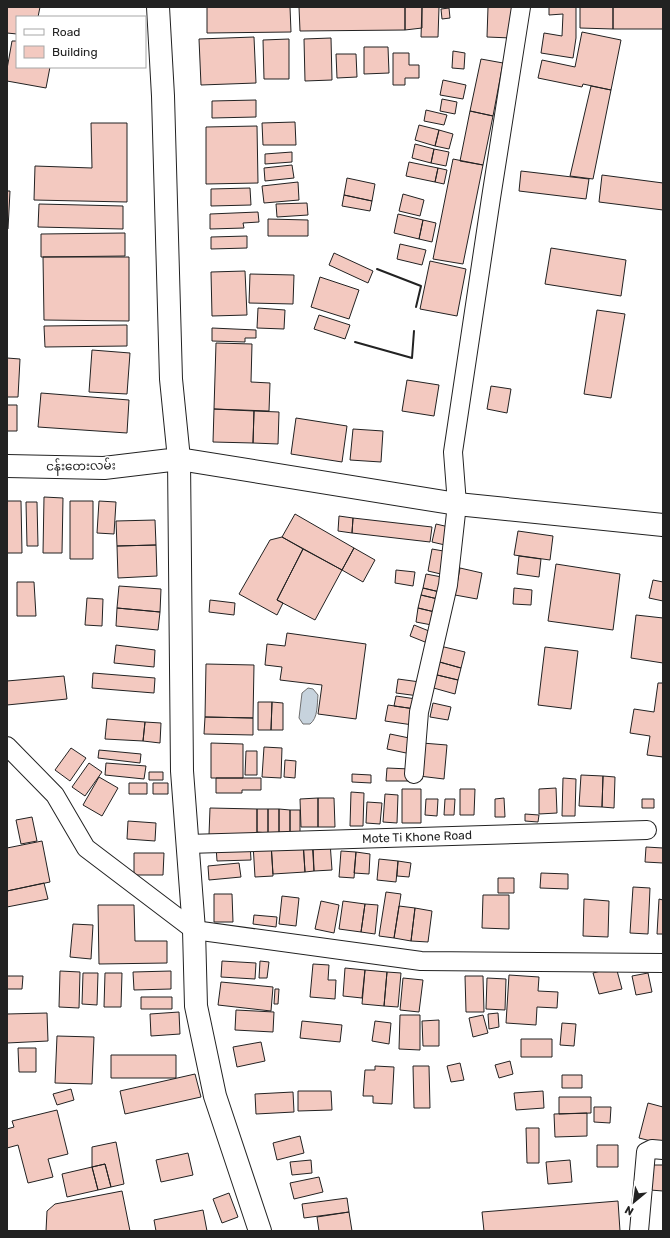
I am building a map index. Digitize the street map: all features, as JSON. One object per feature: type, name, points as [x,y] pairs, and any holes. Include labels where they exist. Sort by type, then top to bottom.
[{"type":"main road","points":[[158,7],[163,96],[171,379],[180,459],[182,771],[194,930],[196,1006],[216,1096],[260,1231]]},
{"type":"main road","name":"ငန်းတေးလမ်း","points":[[7,466],[104,468],[180,459],[457,504],[663,525]]},
{"type":"street","points":[[414,774],[420,712],[448,584],[457,504],[453,452],[522,7]]},
{"type":"street","points":[[7,746],[55,795],[86,848],[194,930],[421,961],[663,963]]},
{"type":"street","name":"Mote Ti Khone Road","points":[[187,844],[647,830]]},
{"type":"street","points":[[639,1231],[646,1152],[652,1149],[663,1150]]},
{"type":"shaded area","points":[[308,688],[313,689],[318,695],[317,711],[313,721],[310,724],[303,724],[299,718],[302,693]]},
{"type":"building","points":[[7,7],[40,7],[38,16],[16,16],[16,34],[7,33]]},
{"type":"building","points":[[207,7],[290,7],[291,32],[207,33]]},
{"type":"building","points":[[299,7],[405,7],[405,30],[300,31]]},
{"type":"building","points":[[405,7],[422,7],[422,28],[405,30]]},
{"type":"building","points":[[422,7],[439,7],[438,37],[421,37]]},
{"type":"building","points":[[488,7],[512,7],[511,38],[487,37]]},
{"type":"building","points":[[549,7],[576,7],[576,38],[573,58],[541,53],[544,33],[562,36],[563,14],[549,15]]},
{"type":"building","points":[[580,7],[613,7],[613,29],[580,28]]},
{"type":"building","points":[[613,7],[663,7],[663,29],[613,29]]},
{"type":"building","points":[[449,8],[450,18],[442,19],[441,9]]},
{"type":"building","points":[[582,32],[621,40],[611,90],[583,84],[582,87],[538,78],[542,60],[575,67]]},
{"type":"building","points":[[254,37],[256,83],[201,85],[199,39]]},
{"type":"building","points":[[331,38],[332,80],[305,81],[304,39]]},
{"type":"building","points":[[289,39],[289,79],[264,79],[263,40]]},
{"type":"building","points":[[12,41],[16,41],[16,68],[50,68],[46,88],[7,81],[7,69]]},
{"type":"building","points":[[364,47],[388,47],[389,73],[364,74]]},
{"type":"building","points":[[453,51],[465,53],[464,69],[452,68]]},
{"type":"building","points":[[393,53],[409,53],[409,65],[419,65],[419,78],[405,78],[405,85],[393,85]]},
{"type":"building","points":[[336,54],[356,54],[357,77],[337,78]]},
{"type":"building","points":[[481,59],[503,63],[493,116],[470,111]]},
{"type":"building","points":[[443,80],[466,85],[463,99],[440,95]]},
{"type":"building","points":[[591,86],[611,90],[593,179],[570,176]]},
{"type":"building","points":[[442,99],[457,102],[455,114],[440,111]]},
{"type":"building","points":[[256,100],[256,117],[212,118],[212,101]]},
{"type":"building","points":[[426,110],[447,115],[444,125],[424,121]]},
{"type":"building","points":[[470,111],[493,116],[483,165],[460,161]]},
{"type":"building","points":[[295,122],[296,145],[263,145],[262,123]]},
{"type":"building","points":[[91,123],[127,123],[127,202],[34,200],[35,166],[92,168]]},
{"type":"building","points":[[419,125],[439,130],[435,146],[415,140]]},
{"type":"building","points":[[257,126],[258,183],[206,184],[206,127]]},
{"type":"building","points":[[439,130],[453,134],[449,149],[435,146]]},
{"type":"building","points":[[415,144],[434,149],[431,163],[412,158]]},
{"type":"building","points":[[434,149],[449,152],[446,166],[431,163]]},
{"type":"building","points":[[292,152],[292,162],[265,164],[265,154]]},
{"type":"building","points":[[453,159],[483,165],[463,264],[433,259]]},
{"type":"building","points":[[409,162],[438,168],[435,182],[406,176]]},
{"type":"building","points":[[292,165],[294,178],[265,181],[264,168]]},
{"type":"building","points":[[438,168],[447,170],[444,184],[435,182]]},
{"type":"building","points":[[521,171],[589,179],[586,199],[519,191]]},
{"type":"building","points":[[602,175],[663,183],[663,210],[599,202]]},
{"type":"building","points":[[347,178],[375,184],[372,201],[344,195]]},
{"type":"building","points":[[298,182],[299,200],[264,203],[262,186]]},
{"type":"building","points":[[250,188],[251,205],[211,206],[211,189]]},
{"type":"building","points":[[7,191],[10,191],[8,229],[7,229]]},
{"type":"building","points":[[403,194],[424,200],[420,216],[399,211]]},
{"type":"building","points":[[344,195],[372,201],[370,211],[342,206]]},
{"type":"building","points":[[307,203],[308,215],[277,217],[276,204]]},
{"type":"building","points":[[39,204],[123,206],[123,229],[38,227]]},
{"type":"building","points":[[258,212],[259,222],[243,223],[244,228],[210,229],[210,214]]},
{"type":"building","points":[[398,214],[423,220],[419,239],[394,233]]},
{"type":"building","points":[[268,219],[308,220],[308,236],[268,236]]},
{"type":"building","points":[[423,220],[436,223],[432,242],[419,239]]},
{"type":"building","points":[[125,233],[125,256],[41,257],[41,234]]},
{"type":"building","points":[[247,236],[247,248],[211,249],[211,237]]},
{"type":"building","points":[[400,244],[426,250],[422,265],[397,259]]},
{"type":"building","points":[[551,248],[626,260],[621,296],[545,284]]},
{"type":"building","points":[[334,253],[373,271],[368,283],[329,265]]},
{"type":"building","points":[[43,257],[129,257],[129,321],[44,320]]},
{"type":"building","points":[[430,261],[466,269],[457,316],[420,309]]},
{"type":"building","points":[[245,271],[247,315],[212,316],[211,272]]},
{"type":"building","points":[[250,274],[294,275],[293,304],[249,303]]},
{"type":"building","points":[[320,277],[359,290],[349,319],[311,307]]},
{"type":"building","points":[[258,308],[285,310],[284,329],[257,328]]},
{"type":"building","points":[[597,310],[625,314],[611,398],[584,394]]},
{"type":"building","points":[[319,315],[350,325],[345,339],[314,329]]},
{"type":"building","points":[[127,325],[127,346],[45,347],[44,326]]},
{"type":"building","points":[[212,328],[256,330],[256,338],[245,338],[245,342],[212,341]]},
{"type":"building","points":[[216,343],[252,344],[251,382],[270,383],[269,411],[214,409]]},
{"type":"building","points":[[92,350],[130,353],[127,394],[89,392]]},
{"type":"building","points":[[7,358],[20,359],[18,397],[7,397]]},
{"type":"building","points":[[407,380],[439,385],[434,416],[402,411]]},
{"type":"building","points":[[491,386],[511,389],[507,413],[487,409]]},
{"type":"building","points":[[41,393],[129,400],[127,433],[38,427]]},
{"type":"building","points":[[7,405],[17,405],[17,431],[7,431]]},
{"type":"building","points":[[214,409],[254,411],[253,443],[213,442]]},
{"type":"building","points":[[254,411],[279,412],[278,444],[253,443]]},
{"type":"building","points":[[296,418],[347,426],[342,462],[291,454]]},
{"type":"building","points":[[353,429],[383,431],[381,462],[350,460]]},
{"type":"building","points":[[44,497],[63,498],[62,553],[43,553]]},
{"type":"building","points":[[7,501],[21,501],[22,553],[7,553]]},
{"type":"building","points":[[70,501],[93,501],[93,559],[70,559]]},
{"type":"building","points":[[99,501],[116,502],[114,534],[97,533]]},
{"type":"building","points":[[26,502],[37,502],[38,546],[27,546]]},
{"type":"building","points":[[295,514],[354,548],[342,570],[282,537]]},
{"type":"building","points":[[339,516],[353,518],[352,533],[338,531]]},
{"type":"building","points":[[353,518],[432,527],[430,542],[352,533]]},
{"type":"building","points":[[155,520],[156,545],[117,546],[116,521]]},
{"type":"building","points":[[436,524],[449,527],[445,545],[432,542]]},
{"type":"building","points":[[518,531],[553,536],[550,560],[514,555]]},
{"type":"building","points":[[282,537],[303,549],[277,600],[283,603],[277,615],[239,594],[270,540]]},
{"type":"building","points":[[156,545],[157,576],[118,578],[117,546]]},
{"type":"building","points":[[354,548],[375,560],[363,582],[342,570]]},
{"type":"building","points":[[303,549],[342,570],[315,620],[277,600]]},
{"type":"building","points":[[432,549],[449,552],[445,575],[428,571]]},
{"type":"building","points":[[519,556],[541,559],[539,577],[517,574]]},
{"type":"building","points":[[556,564],[620,574],[613,630],[548,621]]},
{"type":"building","points":[[460,568],[482,573],[477,599],[455,595]]},
{"type":"building","points":[[396,570],[415,572],[413,586],[395,583]]},
{"type":"building","points":[[426,574],[447,578],[444,593],[423,588]]},
{"type":"building","points":[[653,580],[663,582],[663,601],[649,598]]},
{"type":"building","points":[[17,582],[34,582],[36,616],[17,616]]},
{"type":"building","points":[[119,586],[161,589],[160,612],[117,608]]},
{"type":"building","points":[[423,588],[444,593],[442,600],[421,595]]},
{"type":"building","points":[[514,588],[532,590],[531,605],[513,604]]},
{"type":"building","points":[[421,595],[442,600],[439,613],[418,608]]},
{"type":"building","points":[[87,598],[103,599],[102,626],[85,625]]},
{"type":"building","points":[[210,600],[235,603],[234,615],[209,612]]},
{"type":"building","points":[[117,608],[160,612],[158,630],[116,626]]},
{"type":"building","points":[[418,608],[439,613],[437,626],[416,622]]},
{"type":"building","points":[[636,615],[663,618],[663,663],[631,658]]},
{"type":"building","points":[[414,625],[434,633],[430,644],[410,636]]},
{"type":"building","points":[[287,633],[366,644],[356,719],[318,714],[322,685],[280,680],[282,667],[265,665],[267,644],[285,646]]},
{"type":"building","points":[[116,645],[155,650],[154,667],[114,663]]},
{"type":"building","points":[[440,646],[465,652],[461,668],[436,661]]},
{"type":"building","points":[[545,647],[578,651],[571,709],[538,705]]},
{"type":"building","points":[[436,661],[461,668],[458,680],[433,674]]},
{"type":"building","points":[[206,664],[254,665],[253,718],[205,717]]},
{"type":"building","points":[[93,673],[155,678],[154,693],[92,688]]},
{"type":"building","points":[[433,674],[458,680],[455,694],[430,687]]},
{"type":"building","points":[[64,676],[67,699],[7,705],[7,681]]},
{"type":"building","points":[[398,679],[420,682],[419,696],[396,693]]},
{"type":"building","points":[[658,683],[663,683],[663,757],[647,755],[650,736],[630,733],[634,709],[654,712]]},
{"type":"building","points":[[396,696],[416,699],[415,709],[394,706]]},
{"type":"building","points":[[258,702],[272,702],[271,730],[258,730]]},
{"type":"building","points":[[272,702],[283,703],[283,730],[271,730]]},
{"type":"building","points":[[433,703],[451,707],[448,720],[430,717]]},
{"type":"building","points":[[388,705],[415,709],[413,725],[385,721]]},
{"type":"building","points":[[205,717],[253,718],[253,735],[204,734]]},
{"type":"building","points":[[107,719],[145,722],[143,741],[105,739]]},
{"type":"building","points":[[145,722],[161,723],[160,743],[143,741]]},
{"type":"building","points":[[390,734],[414,739],[411,754],[387,749]]},
{"type":"building","points":[[211,743],[243,744],[243,778],[211,778]]},
{"type":"building","points":[[422,743],[447,745],[444,779],[419,776]]},
{"type":"building","points":[[264,747],[282,748],[281,778],[262,777]]},
{"type":"building","points":[[71,748],[86,758],[70,781],[55,770]]},
{"type":"building","points":[[99,750],[141,754],[140,763],[98,758]]},
{"type":"building","points":[[246,751],[257,751],[257,775],[245,775]]},
{"type":"building","points":[[285,760],[296,761],[295,778],[284,777]]},
{"type":"building","points":[[89,763],[102,772],[85,796],[72,787]]},
{"type":"building","points":[[106,763],[146,766],[144,779],[105,775]]},
{"type":"building","points":[[387,768],[410,769],[410,781],[386,781]]},
{"type":"building","points":[[149,772],[163,772],[163,780],[149,780]]},
{"type":"building","points":[[352,774],[371,775],[371,783],[352,782]]},
{"type":"building","points":[[581,775],[603,776],[602,807],[579,806]]},
{"type":"building","points":[[603,776],[615,777],[614,808],[602,807]]},
{"type":"building","points":[[99,777],[118,788],[102,816],[83,805]]},
{"type":"building","points":[[216,778],[261,778],[261,790],[242,790],[242,793],[216,793]]},
{"type":"building","points":[[563,778],[576,779],[575,816],[562,816]]},
{"type":"building","points":[[129,783],[147,783],[147,794],[129,794]]},
{"type":"building","points":[[153,783],[168,783],[168,794],[153,794]]},
{"type":"building","points":[[556,788],[557,813],[539,814],[539,789]]},
{"type":"building","points":[[402,789],[421,789],[421,823],[402,823]]},
{"type":"building","points":[[460,789],[475,789],[474,815],[460,815]]},
{"type":"building","points":[[351,792],[364,793],[363,826],[350,826]]},
{"type":"building","points":[[385,794],[398,795],[397,823],[383,822]]},
{"type":"building","points":[[318,798],[318,827],[301,827],[300,799]]},
{"type":"building","points":[[318,798],[334,798],[335,827],[318,827]]},
{"type":"building","points":[[504,798],[505,817],[495,817],[495,799]]},
{"type":"building","points":[[426,799],[438,799],[437,816],[425,815]]},
{"type":"building","points":[[445,799],[455,799],[454,815],[444,815]]},
{"type":"building","points":[[642,799],[654,799],[654,808],[642,808]]},
{"type":"building","points":[[367,802],[382,803],[380,824],[366,823]]},
{"type":"building","points":[[210,808],[257,809],[257,836],[209,835]]},
{"type":"building","points":[[257,809],[268,809],[268,833],[257,832]]},
{"type":"building","points":[[268,809],[279,809],[279,833],[268,833]]},
{"type":"building","points":[[279,809],[290,810],[290,833],[279,833]]},
{"type":"building","points":[[290,810],[300,810],[300,833],[290,833]]},
{"type":"building","points":[[525,814],[539,815],[538,822],[525,821]]},
{"type":"building","points":[[32,817],[37,841],[21,844],[16,820]]},
{"type":"building","points":[[128,821],[156,823],[155,841],[127,839]]},
{"type":"building","points":[[42,841],[50,882],[7,891],[7,848]]},
{"type":"building","points":[[303,841],[312,841],[314,871],[305,872]]},
{"type":"building","points":[[303,841],[305,872],[273,874],[271,843]]},
{"type":"building","points":[[330,842],[332,870],[314,871],[313,843]]},
{"type":"building","points":[[271,843],[273,876],[255,877],[253,844]]},
{"type":"building","points":[[250,844],[251,860],[217,861],[216,846]]},
{"type":"building","points":[[646,847],[663,848],[663,863],[645,862]]},
{"type":"building","points":[[341,851],[356,852],[354,878],[339,877]]},
{"type":"building","points":[[356,852],[370,854],[369,874],[354,873]]},
{"type":"building","points":[[134,853],[164,853],[163,875],[134,875]]},
{"type":"building","points":[[379,859],[398,861],[396,882],[377,880]]},
{"type":"building","points":[[398,861],[411,863],[409,877],[397,876]]},
{"type":"building","points":[[239,863],[241,877],[209,880],[208,866]]},
{"type":"building","points":[[541,873],[568,874],[568,889],[540,888]]},
{"type":"building","points":[[498,878],[514,878],[514,893],[498,893]]},
{"type":"building","points":[[44,883],[48,899],[7,907],[7,891]]},
{"type":"building","points":[[633,887],[650,888],[648,934],[630,933]]},
{"type":"building","points":[[386,892],[401,894],[394,938],[379,936]]},
{"type":"building","points":[[214,894],[232,894],[233,922],[214,922]]},
{"type":"building","points":[[483,895],[509,895],[509,929],[482,928]]},
{"type":"building","points":[[282,896],[299,898],[296,926],[279,924]]},
{"type":"building","points":[[584,899],[609,901],[608,937],[583,936]]},
{"type":"building","points":[[659,899],[663,900],[663,934],[657,934]]},
{"type":"building","points":[[321,901],[339,905],[334,933],[315,929]]},
{"type":"building","points":[[343,901],[365,904],[361,932],[339,929]]},
{"type":"building","points":[[365,904],[378,905],[375,934],[361,932]]},
{"type":"building","points":[[98,905],[134,905],[135,941],[167,941],[167,963],[99,964]]},
{"type":"building","points":[[399,906],[415,908],[411,941],[394,938]]},
{"type":"building","points":[[415,908],[432,911],[428,942],[411,941]]},
{"type":"building","points":[[254,915],[277,917],[276,927],[253,924]]},
{"type":"building","points":[[73,924],[93,925],[91,959],[70,957]]},
{"type":"building","points":[[222,961],[256,963],[255,979],[221,977]]},
{"type":"building","points":[[260,961],[269,962],[267,978],[259,978]]},
{"type":"building","points":[[313,964],[329,965],[328,980],[336,980],[335,999],[310,997]]},
{"type":"building","points":[[616,967],[622,989],[599,994],[593,973]]},
{"type":"building","points":[[345,968],[365,970],[362,998],[343,996]]},
{"type":"building","points":[[365,970],[387,972],[384,1006],[362,1004]]},
{"type":"building","points":[[60,971],[80,972],[79,1008],[59,1007]]},
{"type":"building","points":[[171,971],[171,989],[134,990],[133,972]]},
{"type":"building","points":[[387,972],[401,973],[398,1007],[384,1006]]},
{"type":"building","points":[[83,973],[98,973],[97,1005],[82,1004]]},
{"type":"building","points":[[105,973],[122,973],[121,1007],[104,1007]]},
{"type":"building","points":[[648,973],[652,992],[636,995],[632,976]]},
{"type":"building","points":[[509,975],[539,977],[538,991],[558,992],[557,1008],[537,1007],[536,1025],[506,1023]]},
{"type":"building","points":[[7,976],[23,976],[22,989],[7,989]]},
{"type":"building","points":[[465,976],[483,976],[484,1012],[466,1012]]},
{"type":"building","points":[[403,978],[423,980],[419,1012],[400,1010]]},
{"type":"building","points":[[487,978],[506,979],[505,1010],[486,1009]]},
{"type":"building","points":[[221,982],[273,987],[271,1011],[218,1005]]},
{"type":"building","points":[[275,989],[279,989],[278,1004],[274,1004]]},
{"type":"building","points":[[141,997],[172,997],[172,1009],[141,1009]]},
{"type":"building","points":[[236,1010],[274,1012],[273,1032],[235,1030]]},
{"type":"building","points":[[179,1012],[180,1034],[151,1036],[150,1014]]},
{"type":"building","points":[[47,1013],[48,1041],[7,1043],[7,1014]]},
{"type":"building","points":[[498,1013],[499,1027],[489,1029],[488,1014]]},
{"type":"building","points":[[400,1015],[420,1015],[420,1050],[399,1049]]},
{"type":"building","points":[[483,1015],[488,1033],[473,1037],[469,1018]]},
{"type":"building","points":[[439,1020],[439,1046],[423,1046],[422,1021]]},
{"type":"building","points":[[302,1021],[342,1025],[340,1042],[300,1038]]},
{"type":"building","points":[[375,1021],[391,1023],[389,1044],[372,1041]]},
{"type":"building","points":[[562,1023],[576,1024],[574,1046],[560,1045]]},
{"type":"building","points":[[57,1036],[94,1037],[92,1084],[55,1083]]},
{"type":"building","points":[[521,1039],[552,1039],[552,1057],[521,1057]]},
{"type":"building","points":[[261,1042],[265,1061],[237,1067],[233,1047]]},
{"type":"building","points":[[18,1048],[36,1048],[36,1072],[19,1072]]},
{"type":"building","points":[[111,1055],[176,1055],[176,1078],[111,1078]]},
{"type":"building","points":[[510,1061],[513,1074],[499,1078],[495,1065]]},
{"type":"building","points":[[460,1063],[464,1080],[451,1082],[447,1066]]},
{"type":"building","points":[[375,1066],[394,1067],[392,1104],[373,1103],[373,1096],[363,1096],[365,1070],[375,1070]]},
{"type":"building","points":[[413,1066],[429,1066],[430,1108],[414,1108]]},
{"type":"building","points":[[195,1074],[201,1097],[125,1114],[120,1091]]},
{"type":"building","points":[[562,1075],[582,1075],[582,1088],[562,1088]]},
{"type":"building","points":[[71,1089],[74,1100],[57,1105],[53,1094]]},
{"type":"building","points":[[298,1091],[331,1091],[332,1110],[298,1111]]},
{"type":"building","points":[[543,1091],[544,1108],[516,1110],[514,1093]]},
{"type":"building","points":[[293,1092],[294,1112],[256,1114],[255,1094]]},
{"type":"building","points":[[559,1097],[591,1097],[591,1113],[559,1114]]},
{"type":"building","points":[[648,1103],[663,1107],[663,1144],[639,1138]]},
{"type":"building","points":[[594,1107],[611,1107],[610,1123],[594,1122]]},
{"type":"building","points":[[57,1110],[68,1154],[48,1159],[53,1177],[28,1183],[18,1145],[7,1148],[7,1129],[14,1127],[12,1121]]},
{"type":"building","points":[[587,1113],[587,1136],[555,1137],[554,1114]]},
{"type":"building","points":[[526,1128],[539,1128],[539,1163],[527,1163]]},
{"type":"building","points":[[300,1136],[304,1153],[277,1160],[273,1143]]},
{"type":"building","points":[[116,1142],[124,1184],[111,1187],[105,1164],[92,1167],[92,1147]]},
{"type":"building","points":[[597,1145],[618,1145],[618,1167],[597,1167]]},
{"type":"building","points":[[188,1153],[193,1175],[161,1182],[156,1160]]},
{"type":"building","points":[[311,1160],[312,1173],[292,1175],[290,1162]]},
{"type":"building","points":[[570,1160],[572,1182],[548,1184],[546,1162]]},
{"type":"building","points":[[105,1164],[111,1187],[98,1190],[92,1167]]},
{"type":"building","points":[[651,1165],[663,1165],[663,1191],[650,1190]]},
{"type":"building","points":[[92,1167],[98,1190],[67,1197],[62,1174]]},
{"type":"building","points":[[319,1177],[323,1192],[294,1199],[290,1183]]},
{"type":"building","points":[[122,1191],[130,1231],[46,1231],[47,1211],[55,1204]]},
{"type":"building","points":[[229,1193],[238,1217],[222,1223],[213,1199]]},
{"type":"building","points":[[347,1198],[349,1212],[304,1218],[302,1204]]},
{"type":"building","points":[[618,1201],[620,1231],[484,1231],[482,1212]]},
{"type":"building","points":[[203,1210],[207,1231],[156,1231],[154,1220]]},
{"type":"building","points":[[349,1212],[352,1231],[319,1231],[317,1217]]},
{"type":"wall","points":[[377,269],[421,286],[416,307]]},
{"type":"wall","points":[[355,342],[412,358],[414,331]]}]
